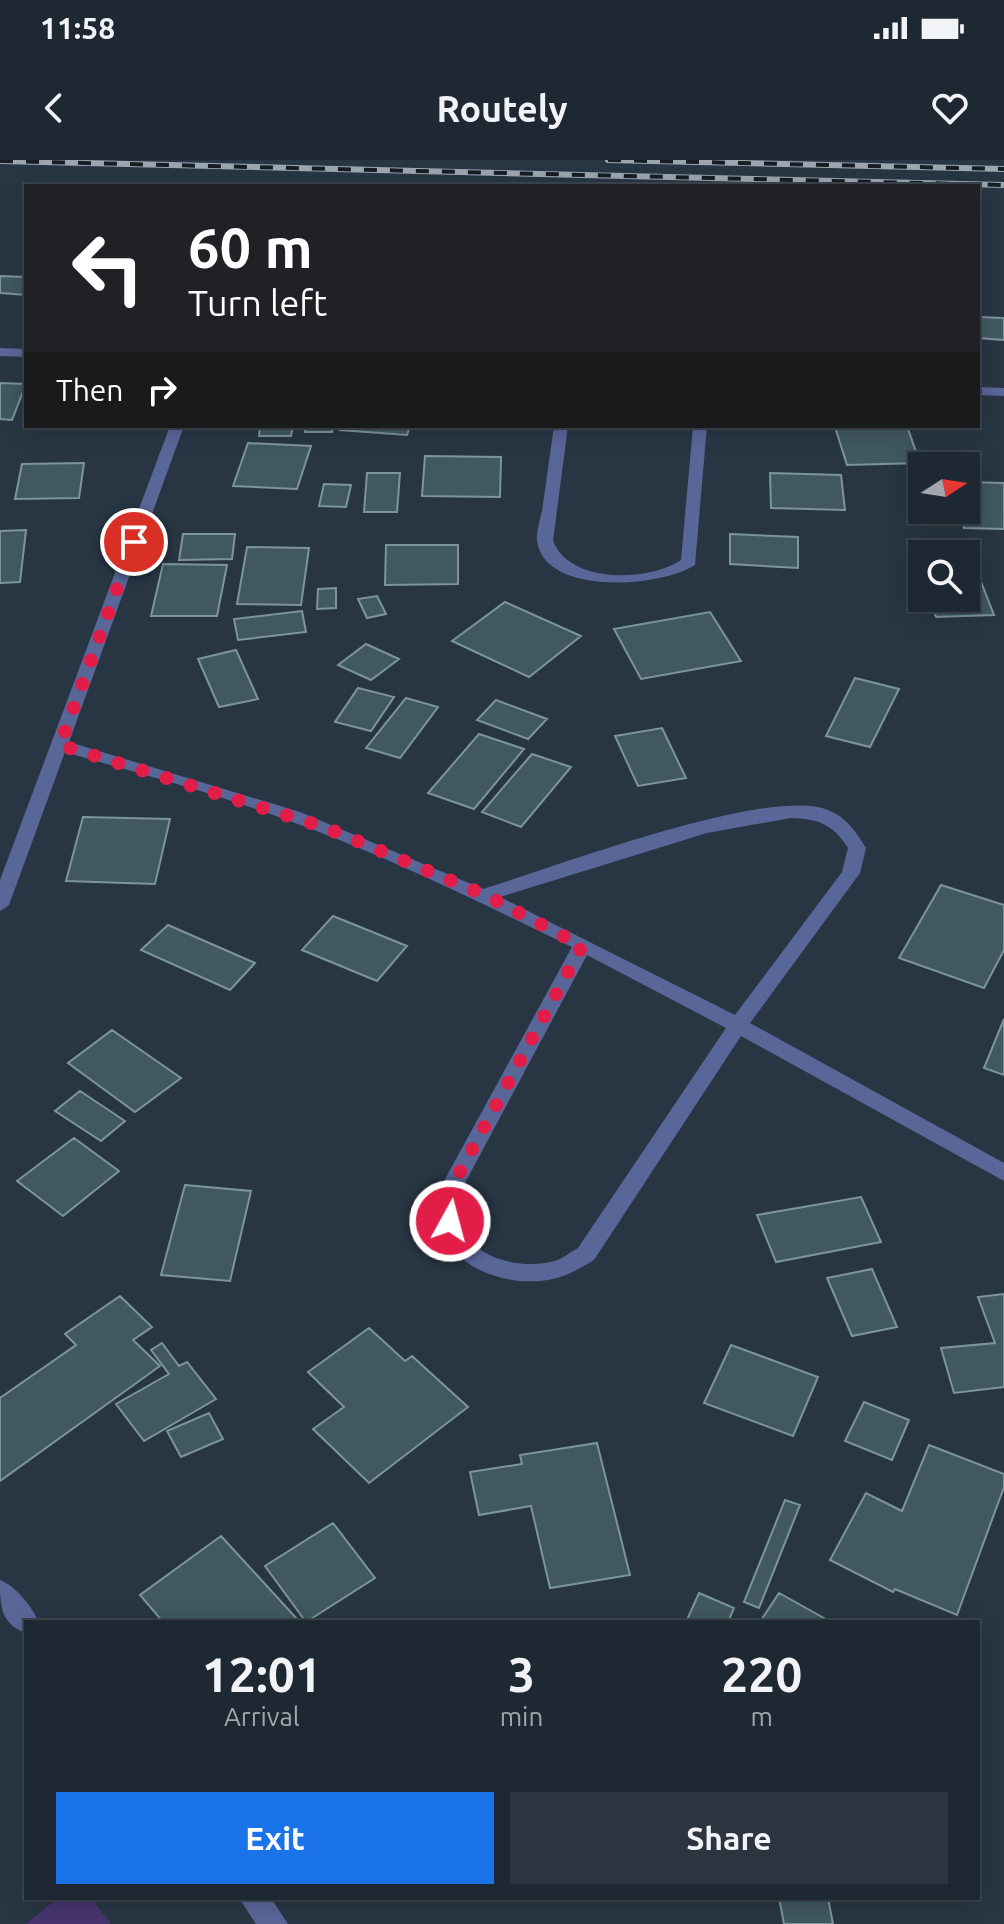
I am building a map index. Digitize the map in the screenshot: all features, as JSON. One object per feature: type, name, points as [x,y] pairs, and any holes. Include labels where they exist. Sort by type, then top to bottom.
[{"type":"street","points":[[0,352],[24,353]]},
{"type":"street","points":[[980,391],[1004,392]]},
{"type":"street","points":[[0,905],[176,428]]},
{"type":"street","points":[[561,428],[545,541],[550,555],[565,567],[585,574],[638,577],[665,575],[681,570],[689,562],[700,428]]},
{"type":"street","points":[[60,745],[288,814],[485,895],[739,1024],[1004,1173]]},
{"type":"street","points":[[485,895],[668,840],[786,812],[817,813],[844,825],[857,848],[851,873],[739,1024],[586,1254],[563,1268],[524,1273],[490,1265],[462,1248],[450,1221],[455,1181],[582,946]]},
{"type":"street","points":[[0,1591],[24,1620]]},
{"type":"street","points":[[255,1900],[274,1924]]},
{"type":"shaded area","points":[[56,1900],[93,1900],[111,1924],[26,1924]]},
{"type":"building","points":[[0,276],[24,277],[24,295],[0,293]]},
{"type":"building","points":[[980,317],[1004,318],[1004,340],[980,338]]},
{"type":"building","points":[[0,383],[24,384],[12,420],[0,419]]},
{"type":"building","points":[[260,428],[293,428],[291,436],[259,436]]},
{"type":"building","points":[[306,428],[333,428],[332,432],[305,432]]},
{"type":"building","points":[[340,428],[409,428],[407,435]]},
{"type":"building","points":[[835,428],[908,428],[916,452],[908,452],[908,463],[847,465]]},
{"type":"building","points":[[248,443],[311,446],[297,489],[233,486]]},
{"type":"building","points":[[425,456],[501,457],[500,497],[422,496]]},
{"type":"building","points":[[84,463],[79,498],[15,499],[22,464]]},
{"type":"building","points":[[367,473],[400,473],[397,512],[364,512]]},
{"type":"building","points":[[770,473],[841,475],[845,510],[771,508]]},
{"type":"building","points":[[980,482],[1004,483],[1004,529],[964,528],[963,524],[980,524]]},
{"type":"building","points":[[324,484],[351,485],[346,507],[319,506]]},
{"type":"building","points":[[26,530],[20,582],[0,583],[0,531]]},
{"type":"building","points":[[183,534],[235,534],[232,559],[179,560]]},
{"type":"building","points":[[730,534],[798,537],[798,568],[730,564]]},
{"type":"building","points":[[386,545],[458,545],[458,584],[385,585]]},
{"type":"building","points":[[247,547],[309,548],[301,605],[237,604]]},
{"type":"building","points":[[163,564],[227,565],[217,616],[151,616]]},
{"type":"building","points":[[980,579],[994,615],[936,617],[934,612],[980,612]]},
{"type":"building","points":[[336,588],[336,608],[317,609],[318,589]]},
{"type":"building","points":[[377,596],[386,614],[367,618],[358,599]]},
{"type":"building","points":[[505,602],[581,636],[529,677],[452,641]]},
{"type":"building","points":[[302,611],[306,632],[238,640],[234,619]]},
{"type":"building","points":[[710,612],[741,661],[641,679],[614,629]]},
{"type":"building","points":[[366,644],[399,659],[371,680],[338,665]]},
{"type":"building","points":[[236,650],[258,699],[219,707],[198,659]]},
{"type":"building","points":[[855,678],[899,689],[870,747],[826,736]]},
{"type":"building","points":[[358,688],[394,697],[371,731],[335,722]]},
{"type":"building","points":[[406,698],[438,707],[400,758],[366,748]]},
{"type":"building","points":[[496,700],[547,719],[528,739],[477,720]]},
{"type":"building","points":[[662,728],[686,778],[638,786],[615,736]]},
{"type":"building","points":[[479,734],[524,749],[474,809],[428,793]]},
{"type":"building","points":[[532,754],[571,767],[521,827],[482,812]]},
{"type":"building","points":[[83,817],[170,819],[155,884],[66,881]]},
{"type":"building","points":[[941,885],[1004,905],[1004,950],[984,988],[899,958]]},
{"type":"building","points":[[333,916],[407,946],[377,981],[302,950]]},
{"type":"building","points":[[168,925],[255,963],[230,990],[141,950]]},
{"type":"building","points":[[1004,1019],[1004,1075],[984,1068]]},
{"type":"building","points":[[112,1030],[181,1078],[135,1112],[68,1063]]},
{"type":"building","points":[[80,1091],[125,1121],[101,1141],[55,1111]]},
{"type":"building","points":[[74,1138],[119,1171],[63,1216],[17,1181]]},
{"type":"building","points":[[185,1185],[251,1191],[230,1281],[161,1275]]},
{"type":"building","points":[[861,1197],[881,1242],[776,1262],[757,1215]]},
{"type":"building","points":[[872,1269],[897,1327],[852,1336],[827,1278]]},
{"type":"building","points":[[1004,1294],[1004,1387],[954,1393],[941,1348],[995,1343],[978,1297]]},
{"type":"building","points":[[120,1296],[152,1327],[133,1340],[160,1366],[0,1481],[0,1398],[76,1345],[65,1334]]},
{"type":"building","points":[[369,1328],[405,1361],[412,1356],[468,1407],[369,1483],[313,1429],[344,1407],[308,1372]]},
{"type":"building","points":[[162,1343],[179,1366],[187,1362],[216,1399],[144,1441],[116,1404],[169,1374],[151,1350]]},
{"type":"building","points":[[731,1345],[818,1377],[793,1436],[704,1403]]},
{"type":"building","points":[[864,1402],[909,1420],[892,1460],[845,1441]]},
{"type":"building","points":[[209,1413],[223,1439],[181,1457],[167,1431]]},
{"type":"building","points":[[597,1443],[630,1575],[550,1588],[531,1506],[479,1515],[470,1472],[522,1464],[520,1455]]},
{"type":"building","points":[[929,1445],[1004,1474],[1004,1487],[957,1615],[895,1589],[893,1592],[830,1560],[866,1493],[902,1511]]},
{"type":"building","points":[[785,1500],[800,1505],[759,1608],[744,1602]]},
{"type":"building","points":[[333,1523],[375,1578],[305,1620],[265,1566]]},
{"type":"building","points":[[221,1536],[298,1620],[161,1620],[140,1595]]},
{"type":"building","points":[[699,1593],[734,1608],[729,1620],[687,1620]]},
{"type":"building","points":[[779,1593],[827,1620],[761,1620]]},
{"type":"building","points":[[779,1900],[828,1900],[833,1924],[784,1924]]},
{"type":"railway","points":[[608,160],[1004,169]]},
{"type":"railway","points":[[0,161],[962,184]]},
{"type":"railway","points":[[980,184],[1004,185]]},
{"type":"route","points":[[134,542],[60,745],[324,827],[485,895],[582,946],[455,1181],[450,1221]]}]
